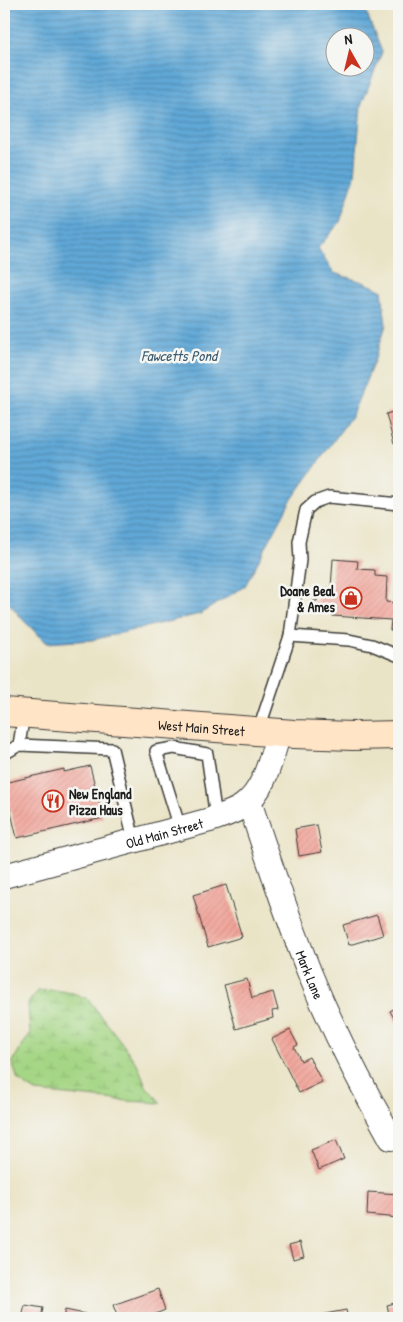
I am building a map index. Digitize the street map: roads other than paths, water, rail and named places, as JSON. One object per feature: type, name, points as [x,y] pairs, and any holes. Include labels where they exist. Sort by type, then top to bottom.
[{"type":"main road","name":"West Main Street","points":[[14,713],[268,732],[353,736],[399,735]]},
{"type":"street","name":"Old Main Street","points":[[4,876],[216,818],[242,807],[260,786],[269,764],[268,732]]},
{"type":"street","name":"Mark Lane","points":[[249,801],[274,877],[310,974],[363,1088],[391,1138]]},
{"type":"lane","points":[[268,732],[290,636],[300,560],[299,542],[306,510],[315,502],[328,497],[399,504]]},
{"type":"lane","points":[[290,636],[348,640],[372,645],[399,656]]},
{"type":"lane","points":[[14,713],[20,745]]},
{"type":"lane","points":[[4,754],[20,745],[112,750],[134,840]]},
{"type":"lane","points":[[180,828],[156,751],[174,748],[207,754],[216,818]]},
{"type":"water","name":"Fawcetts Pond","points":[[4,4],[363,4],[372,28],[326,28],[326,78],[372,78],[361,106],[355,175],[340,222],[318,248],[334,273],[382,290],[386,325],[375,359],[352,415],[290,502],[245,586],[200,614],[92,640],[47,643],[24,621],[4,597]]},
{"type":"water","name":"Fawcetts Pond","points":[[376,37],[382,52],[376,67]]},
{"type":"place","name":"Doane Beal & Ames","points":[[351,598]]},
{"type":"place","name":"New England Pizza Haus","points":[[53,801]]}]
